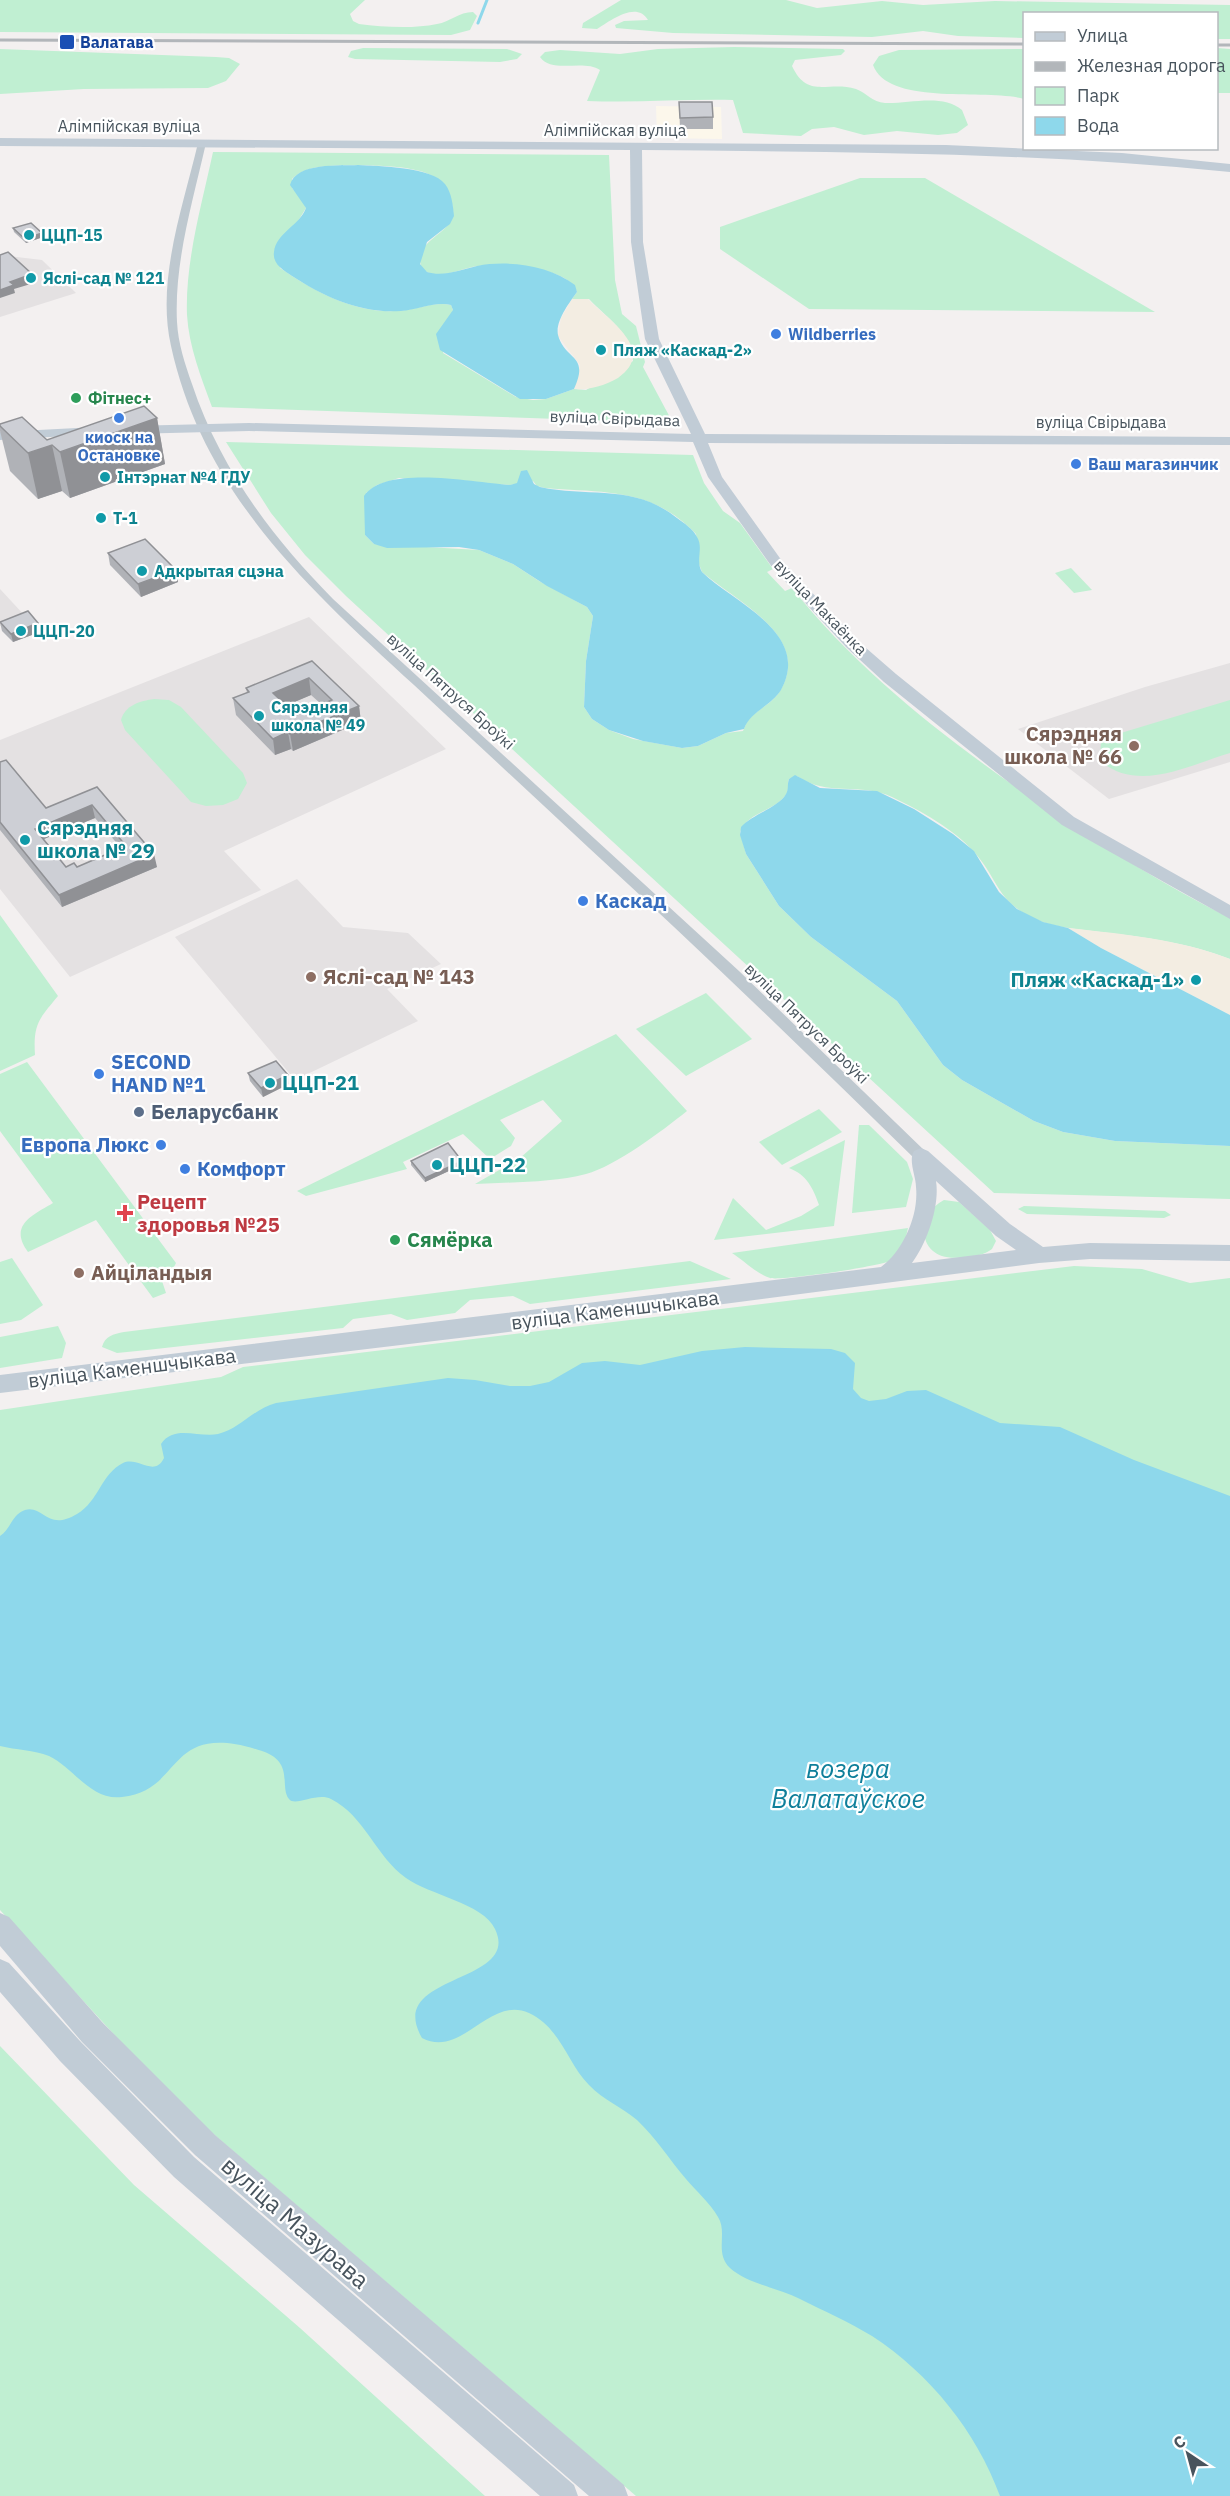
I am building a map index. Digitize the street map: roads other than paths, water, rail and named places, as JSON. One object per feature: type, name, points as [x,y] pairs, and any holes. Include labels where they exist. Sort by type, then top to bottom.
[{"type":"street","name":"Алімпійская вуліца","points":[[0,142],[1006,151],[1122,157],[1230,168]]},
{"type":"street","name":"вуліца Пятруся Броўкі","points":[[202,143],[179,245],[172,320],[177,350],[194,412],[218,460],[258,522],[290,562],[734,974],[921,1156]]},
{"type":"street","name":"вуліца Макаёнка","points":[[636,147],[637,242],[652,339],[701,438],[703,453],[715,477],[777,564],[852,644],[890,678],[1068,821],[1230,913]]},
{"type":"street","name":"вуліца Свірыдава","points":[[0,436],[202,426],[701,438],[1230,441]]},
{"type":"street","points":[[921,1156],[1003,1230],[1040,1255]]},
{"type":"street","points":[[884,1276],[899,1265],[911,1249],[925,1206],[927,1189],[921,1156]]},
{"type":"street","points":[[925,1206],[933,1198],[946,1194],[958,1193],[969,1198]]},
{"type":"street","points":[[993,1262],[1004,1252],[1008,1243],[1003,1230]]},
{"type":"street","points":[[917,1231],[921,1248],[926,1255],[948,1268]]},
{"type":"street","name":"вуліца Каменшчыкава","points":[[0,1384],[1040,1255],[1090,1251],[1230,1253]]},
{"type":"street","name":"вуліца Мазурава","points":[[0,1926],[92,2032],[205,2145],[613,2496]]},
{"type":"street","name":"вуліца Мазурава","points":[[0,1972],[70,2051],[184,2167],[563,2496]]},
{"type":"water","points":[[358,165],[417,171],[438,178],[445,184],[452,200],[454,216],[450,224],[427,242],[420,264],[427,272],[445,273],[489,264],[515,264],[553,273],[575,285],[577,292],[564,312],[558,330],[561,343],[578,363],[578,378],[574,389],[546,399],[520,399],[440,350],[436,334],[453,310],[451,305],[439,304],[401,311],[358,307],[317,291],[279,267],[274,256],[276,245],[306,208],[290,185],[294,178],[309,169]]},
{"type":"water","points":[[527,470],[534,484],[540,487],[628,496],[644,500],[661,507],[693,531],[699,541],[699,563],[702,572],[765,621],[778,636],[786,652],[788,670],[781,690],[751,718],[744,729],[726,733],[698,746],[682,748],[643,741],[609,730],[592,719],[584,707],[586,661],[593,616],[587,607],[547,586],[513,564],[479,550],[459,547],[387,548],[374,544],[365,535],[364,496],[375,486],[391,480],[411,478],[454,479],[510,485],[517,483],[521,471]]},
{"type":"water","points":[[795,775],[820,788],[877,791],[914,809],[953,834],[974,851],[999,892],[1017,909],[1043,922],[1068,928],[1101,948],[1230,1015],[1230,1146],[1115,1141],[1063,1132],[1034,1121],[962,1080],[943,1065],[897,1001],[811,937],[779,906],[746,854],[740,835],[741,827],[783,799],[787,792],[789,779]]},
{"type":"water","name":"возера Валатаўское","points":[[745,1347],[831,1349],[845,1353],[855,1363],[853,1389],[861,1398],[869,1401],[886,1399],[907,1391],[926,1390],[1000,1423],[1060,1427],[1134,1460],[1230,1496],[1230,2496],[1000,2496],[978,2449],[949,2406],[932,2386],[893,2351],[854,2326],[791,2295],[745,2278],[730,2268],[723,2256],[721,2223],[711,2207],[637,2120],[589,2085],[549,2027],[540,2019],[529,2013],[515,2010],[501,2012],[463,2035],[450,2040],[436,2042],[422,2038],[415,2017],[421,2001],[436,1990],[490,1961],[498,1947],[495,1929],[479,1912],[406,1878],[386,1859],[362,1826],[343,1806],[325,1797],[296,1801],[289,1799],[286,1794],[282,1768],[279,1761],[272,1756],[262,1751],[230,1744],[208,1744],[191,1750],[157,1783],[142,1792],[111,1797],[92,1789],[49,1756],[0,1746],[0,1536],[21,1512],[31,1509],[52,1519],[67,1519],[84,1509],[110,1474],[123,1463],[134,1462],[151,1467],[160,1464],[164,1458],[161,1444],[166,1438],[180,1433],[218,1434],[276,1403],[448,1378],[510,1386],[530,1386],[549,1382],[582,1363],[605,1361],[640,1365],[702,1351]]},
{"type":"waterway","points":[[478,23],[487,0]]},
{"type":"railway","points":[[0,40],[1023,44]]},
{"type":"railway","points":[[1218,45],[1230,45]]},
{"type":"place","name":"Валатава","points":[[67,42]]},
{"type":"place","name":"ЦЦП-15","points":[[29,235]]},
{"type":"place","name":"Яслі-сад № 121","points":[[31,278]]},
{"type":"place","name":"Wildberries","points":[[776,334]]},
{"type":"place","name":"Пляж «Каскад-2»","points":[[601,350]]},
{"type":"place","name":"Фітнес+","points":[[76,398]]},
{"type":"place","name":"киоск на Остановке","points":[[119,418]]},
{"type":"place","name":"Ваш магазинчик","points":[[1076,464]]},
{"type":"place","name":"Інтэрнат №4 ГДУ","points":[[105,477]]},
{"type":"place","name":"Т-1","points":[[101,518]]},
{"type":"place","name":"Адкрытая сцэна","points":[[142,571]]},
{"type":"place","name":"ЦЦП-20","points":[[21,631]]},
{"type":"place","name":"Сярэдняя школа № 49","points":[[259,716]]},
{"type":"place","name":"Сярэдняя школа № 66","points":[[1134,746]]},
{"type":"place","name":"Сярэдняя школа № 29","points":[[25,840]]},
{"type":"place","name":"Каскад","points":[[583,901]]},
{"type":"place","name":"Яслі-сад № 143","points":[[311,977]]},
{"type":"place","name":"Пляж «Каскад-1»","points":[[1196,980]]},
{"type":"place","name":"SECOND HAND №1","points":[[99,1074]]},
{"type":"place","name":"ЦЦП-21","points":[[270,1083]]},
{"type":"place","name":"Беларусбанк","points":[[139,1112]]},
{"type":"place","name":"Европа Люкс","points":[[161,1145]]},
{"type":"place","name":"ЦЦП-22","points":[[437,1165]]},
{"type":"place","name":"Комфорт","points":[[185,1169]]},
{"type":"place","name":"Рецепт здоровья №25","points":[[125,1213]]},
{"type":"place","name":"Сямёрка","points":[[395,1240]]},
{"type":"place","name":"Айціландыя","points":[[79,1273]]}]
